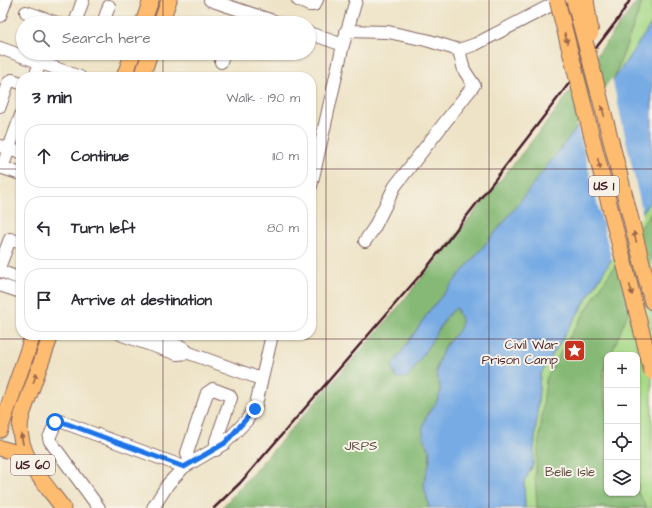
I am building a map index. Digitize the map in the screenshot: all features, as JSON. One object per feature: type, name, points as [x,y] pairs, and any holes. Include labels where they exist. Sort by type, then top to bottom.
[{"type":"main road","points":[[145,16],[151,0]]},
{"type":"main road","points":[[163,16],[169,0]]},
{"type":"main road","name":"US 1","points":[[556,0],[652,372]]},
{"type":"main road","name":"US 1","points":[[574,0],[652,302]]},
{"type":"main road","points":[[586,0],[598,90]]},
{"type":"main road","points":[[126,72],[130,60]]},
{"type":"main road","points":[[144,72],[148,60]]},
{"type":"main road","points":[[0,430],[4,408],[31,340]]},
{"type":"main road","name":"US 60","points":[[48,340],[22,414],[20,428],[24,449],[63,508]]},
{"type":"main road","points":[[0,448],[14,452],[54,495]]},
{"type":"street","points":[[0,16],[6,0]]},
{"type":"street","points":[[78,16],[84,0]]},
{"type":"street","points":[[210,0],[243,16]]},
{"type":"street","points":[[298,0],[309,5],[314,5],[317,0]]},
{"type":"street","points":[[316,151],[346,32],[356,0]]},
{"type":"street","points":[[346,32],[388,32],[426,40],[459,50],[476,44],[561,0]]},
{"type":"street","points":[[105,16],[109,6]]},
{"type":"street","points":[[26,12],[37,16]]},
{"type":"street","points":[[316,35],[343,45]]},
{"type":"street","points":[[0,48],[16,54]]},
{"type":"street","points":[[365,241],[374,228],[395,186],[474,85],[464,70],[459,50]]},
{"type":"street","points":[[34,60],[67,72]]},
{"type":"street","points":[[36,72],[40,62]]},
{"type":"street","points":[[0,106],[8,83],[12,80],[16,81]]},
{"type":"street","points":[[16,124],[4,147],[1,167],[16,172]]},
{"type":"street","points":[[4,147],[16,151]]},
{"type":"street","points":[[0,265],[10,239],[16,241]]},
{"type":"street","points":[[0,271],[16,277]]},
{"type":"street","points":[[0,285],[16,290]]},
{"type":"street","points":[[136,340],[177,354],[189,353]]},
{"type":"street","points":[[162,340],[182,347],[189,353],[261,378]]},
{"type":"street","points":[[154,508],[168,484],[187,465],[216,450],[235,433],[255,409],[259,397],[258,393],[261,378],[271,340]]},
{"type":"street","points":[[187,465],[187,453],[207,393],[213,389],[229,395],[231,398],[216,441],[216,450]]},
{"type":"street","points":[[4,408],[22,414]]},
{"type":"street","points":[[99,508],[50,441],[49,438],[57,420],[187,465]]},
{"type":"green space","name":"JRPS","points":[[638,0],[643,0],[614,79],[504,222],[430,310],[392,366],[439,330],[447,315],[455,307],[462,319],[461,327],[454,338],[446,344],[436,370],[441,391],[438,402],[428,412],[424,442],[430,450],[429,467],[424,485],[429,508],[222,508],[391,316],[548,121]]},
{"type":"green space","points":[[643,0],[652,0],[652,23],[614,79]]},
{"type":"green space","name":"Belle Isle","points":[[652,198],[652,508],[525,508],[524,482],[533,465],[540,375],[606,268]]},
{"type":"green space","name":"Belle Isle","points":[[652,211],[652,254],[612,352],[604,352],[603,380],[604,496],[640,496],[647,508],[537,508],[535,476],[546,379],[565,344],[602,285]]},
{"type":"water","points":[[652,23],[652,198],[606,268],[540,375],[533,465],[524,482],[525,508],[429,508],[424,484],[430,451],[423,436],[423,428],[424,422],[440,393],[437,372],[441,356],[447,344],[460,328],[461,320],[456,308],[447,316],[407,378],[396,378],[392,366],[430,310],[504,222],[614,79]]},
{"type":"pier","points":[[612,78],[643,215],[612,261],[577,124]]},
{"type":"railway","points":[[214,508],[240,483],[428,266],[618,19],[630,0]]},
{"type":"place","name":"Civil War Prison Camp","points":[[574,351]]},
{"type":"route","points":[[55,422],[57,420],[184,467],[216,450],[225,443],[247,420],[252,411],[255,409]]}]
